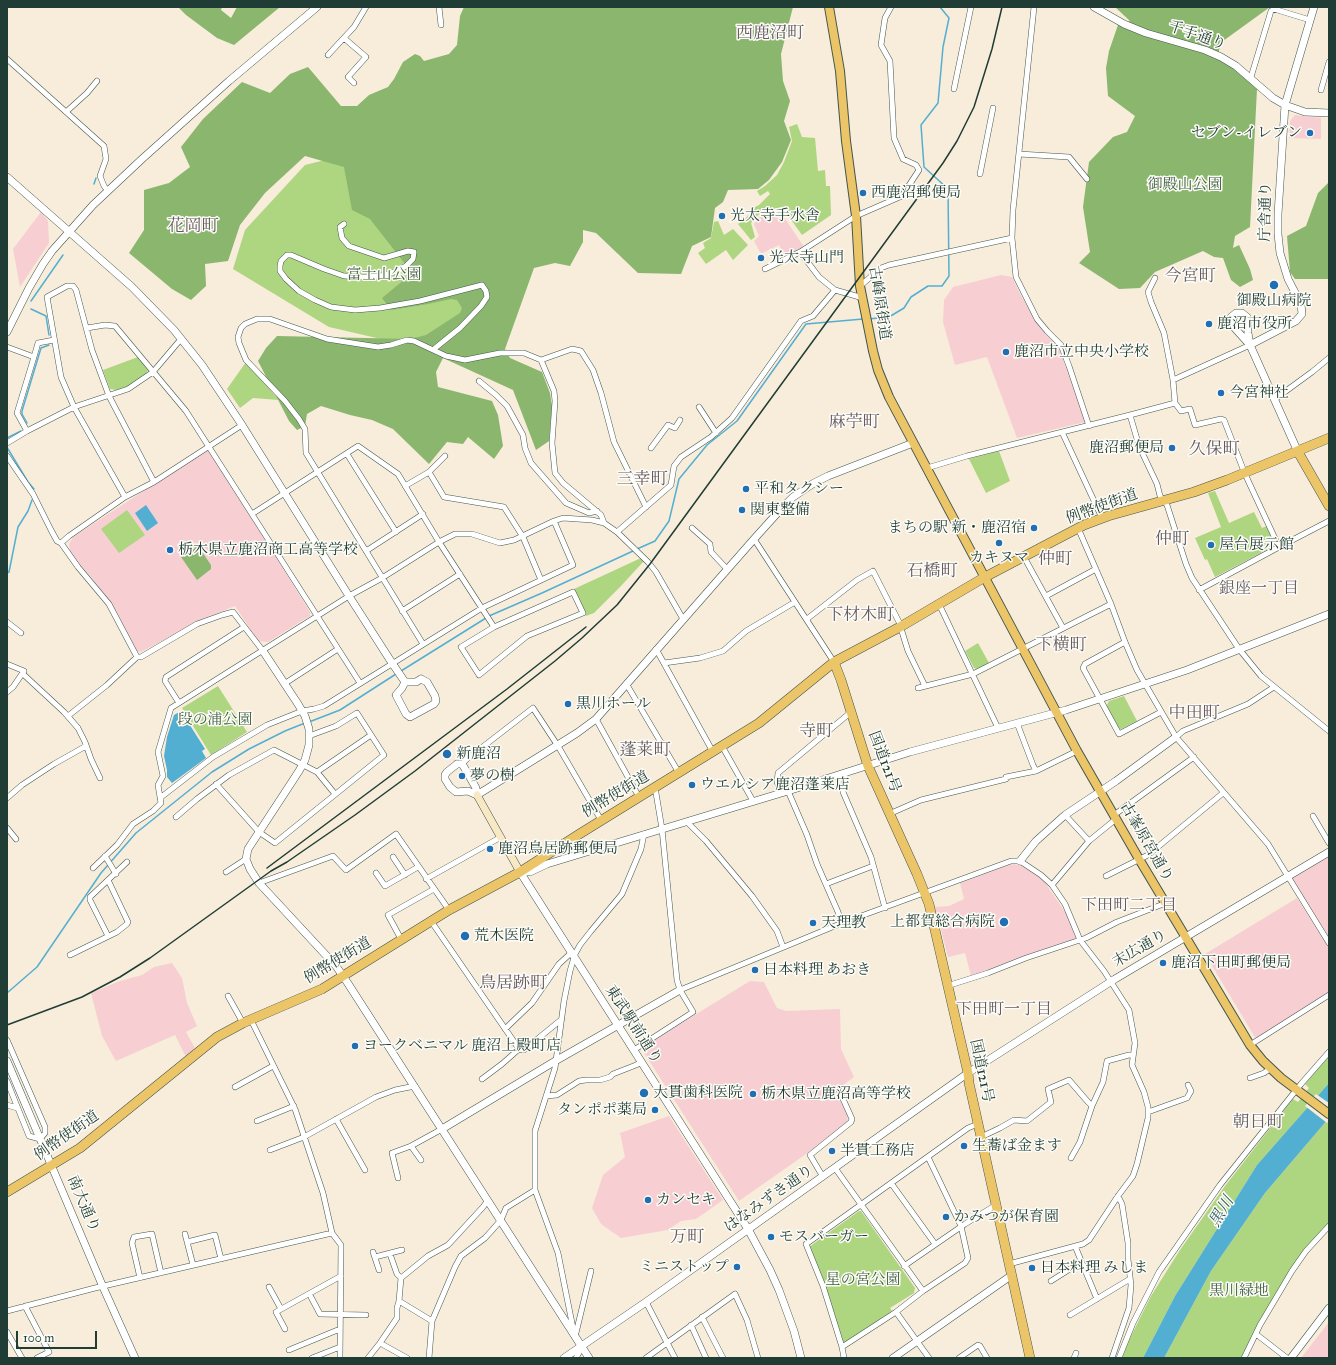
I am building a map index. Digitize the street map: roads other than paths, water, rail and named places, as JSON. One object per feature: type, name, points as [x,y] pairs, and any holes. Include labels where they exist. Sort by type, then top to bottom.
[{"type":"highway","name":"例幣使街道","points":[[7,1192],[52,1166],[90,1140],[217,1037],[322,989],[449,910],[520,872],[767,717],[834,662],[985,577],[1078,528],[1102,518],[1199,490],[1245,474],[1329,438]]},
{"type":"highway","points":[[1298,452],[1329,506]]},
{"type":"highway","name":"国道121号","points":[[834,662],[868,766],[929,904],[968,1073],[1030,1358]]},
{"type":"main road","name":"古峰原街道","points":[[829,7],[840,71],[846,140],[856,216],[860,286],[864,298],[870,337],[878,370],[889,397],[985,577]]},
{"type":"main road","name":"古峯原宮通り","points":[[985,577],[1100,792],[1250,1045],[1270,1068],[1329,1114]]},
{"type":"main road","name":"東武駅前通り","points":[[477,795],[520,872]]},
{"type":"street","points":[[7,332],[35,276],[52,251],[108,191],[229,81],[317,7]]},
{"type":"street","points":[[328,55],[354,27],[366,7]]},
{"type":"street","points":[[439,7],[441,25]]},
{"type":"street","points":[[766,269],[800,252],[856,216],[902,196],[919,170],[916,165],[903,159],[894,138],[890,61],[881,45],[886,18],[891,7]]},
{"type":"street","points":[[954,89],[971,7]]},
{"type":"street","points":[[1034,7],[1013,210],[1012,238],[1016,277],[1037,318],[1060,345],[1069,366],[1089,426]]},
{"type":"street","name":"千手通り","points":[[1094,7],[1124,24],[1146,33],[1205,50],[1221,57],[1251,77],[1273,98],[1285,105],[1305,112],[1329,113]]},
{"type":"street","points":[[1285,105],[1314,7]]},
{"type":"street","points":[[1251,77],[1271,11],[1274,9],[1310,20]]},
{"type":"street","points":[[344,38],[366,57],[348,77],[354,83]]},
{"type":"street","points":[[7,59],[104,146],[106,159],[100,176],[108,191]]},
{"type":"street","points":[[1321,90],[1328,70],[1329,62]]},
{"type":"street","points":[[66,112],[87,93],[97,81]]},
{"type":"street","name":"庁舎通り","points":[[1250,345],[1296,321],[1302,314],[1301,304],[1283,266],[1278,234],[1285,105]]},
{"type":"street","points":[[980,174],[993,108]]},
{"type":"street","points":[[1019,154],[1069,157],[1087,179]]},
{"type":"street","points":[[7,177],[132,287],[181,339],[202,365],[242,425],[393,665],[404,680],[414,682],[422,679]]},
{"type":"street","points":[[344,224],[340,227],[342,238],[349,246],[384,258],[408,251],[414,252],[413,259],[406,266],[397,271],[381,276],[364,277],[344,276],[324,269],[291,254],[287,255],[281,261],[280,271],[299,291],[315,300],[331,307],[355,310],[380,308],[420,301],[482,286],[486,291],[487,297],[481,306],[460,328],[434,349]]},
{"type":"street","points":[[860,286],[881,268],[889,265],[1012,238]]},
{"type":"street","points":[[800,252],[819,277],[835,290],[864,298]]},
{"type":"street","points":[[1155,278],[1148,292],[1164,333],[1173,380],[1175,403],[1181,411],[1190,408],[1196,425],[1221,419],[1224,420],[1245,474],[1279,546]]},
{"type":"street","points":[[125,497],[74,407],[61,377],[47,297],[67,286],[73,286],[76,290],[92,350],[109,396],[154,482]]},
{"type":"street","points":[[617,532],[671,485],[674,466],[681,457],[716,433],[732,418],[801,321],[813,316],[835,290]]},
{"type":"street","points":[[423,644],[306,453],[305,430],[299,419],[285,400],[246,360],[238,337],[241,328],[251,320],[263,318],[286,324],[338,342],[378,347],[407,340],[414,341],[434,349],[446,356],[465,360],[500,353],[524,353],[540,360],[572,349],[581,350],[593,370],[602,393],[614,442],[646,507]]},
{"type":"street","points":[[87,328],[105,325],[115,326],[186,411],[360,683]]},
{"type":"street","points":[[7,443],[74,407],[128,390],[153,372],[181,339]]},
{"type":"street","points":[[27,431],[17,413],[38,343],[54,340]]},
{"type":"street","points":[[1173,380],[1250,345],[1298,452]]},
{"type":"street","points":[[7,347],[34,357]]},
{"type":"street","points":[[1275,399],[1329,358]]},
{"type":"street","points":[[540,360],[554,392],[555,401],[552,443],[555,473],[563,483],[601,515],[604,523]]},
{"type":"street","points":[[479,381],[507,406],[523,435],[525,448],[532,463],[566,503],[589,513],[597,511]]},
{"type":"street","points":[[926,468],[967,456],[1175,403]]},
{"type":"street","points":[[699,407],[716,433]]},
{"type":"street","points":[[1130,415],[1139,446],[1157,484],[1160,496],[1167,505],[1192,578],[1239,649],[1261,676],[1329,731]]},
{"type":"street","points":[[651,448],[668,425],[675,428],[680,420]]},
{"type":"street","points":[[61,543],[125,497],[154,482],[242,425]]},
{"type":"street","points":[[1062,432],[1102,518]]},
{"type":"street","points":[[477,795],[558,746],[596,719],[627,685],[656,649],[788,502],[814,483],[828,476],[913,442]]},
{"type":"street","points":[[252,514],[358,446],[398,474],[439,542],[494,627]]},
{"type":"street","points":[[347,454],[396,532]]},
{"type":"street","points":[[7,456],[33,494],[57,541],[61,543],[78,567],[109,604],[137,657]]},
{"type":"street","points":[[405,486],[429,472],[445,456]]},
{"type":"street","points":[[429,472],[444,497],[504,507],[523,537],[542,580]]},
{"type":"street","points":[[366,551],[422,514]]},
{"type":"street","points":[[93,868],[117,845],[133,824],[153,811],[161,803],[158,786],[163,776],[158,756],[158,748],[172,708],[349,596],[455,534],[472,534],[500,543],[523,537],[563,518],[592,520],[604,523],[617,532],[648,562],[656,572],[683,619]]},
{"type":"street","points":[[160,798],[213,757],[267,725],[286,716],[303,714],[324,706],[360,683],[393,665],[423,644],[482,608],[573,565],[554,521]]},
{"type":"street","points":[[1200,590],[1279,546],[1329,521]]},
{"type":"street","points":[[692,528],[710,544],[711,552],[727,569]]},
{"type":"street","points":[[1078,528],[1111,604],[1124,642],[1144,683],[1176,737],[1268,844],[1329,943]]},
{"type":"street","points":[[754,539],[834,662]]},
{"type":"street","points":[[1024,557],[1063,628]]},
{"type":"street","points":[[1046,596],[1096,569]]},
{"type":"street","points":[[807,619],[856,580],[873,571],[895,614],[908,651],[925,686]]},
{"type":"street","points":[[402,610],[460,574]]},
{"type":"street","points":[[573,592],[583,613],[527,636],[479,675],[461,647],[494,627],[573,592]]},
{"type":"street","points":[[664,663],[700,658],[724,651],[746,630],[795,602]]},
{"type":"street","points":[[939,604],[998,728]]},
{"type":"street","points":[[918,688],[973,674],[1111,604]]},
{"type":"street","points":[[68,716],[107,685],[137,657],[141,657],[196,624],[222,614],[233,612],[263,651],[303,714],[309,733],[307,753],[303,764],[248,849],[246,859],[250,869],[259,883],[336,966],[343,976],[590,1358]]},
{"type":"street","points":[[520,872],[531,872],[547,864],[753,802],[910,752],[1057,712],[1187,670],[1329,614]]},
{"type":"street","points":[[7,622],[21,633]]},
{"type":"street","points":[[179,703],[165,681],[166,677],[244,627]]},
{"type":"street","points":[[1124,642],[1085,664],[1083,668],[1119,734],[1161,712]]},
{"type":"street","points":[[284,684],[338,649]]},
{"type":"street","points":[[656,649],[713,752]]},
{"type":"street","points":[[7,664],[24,671],[13,687],[7,692]]},
{"type":"street","points":[[22,674],[68,716],[78,728],[100,778]]},
{"type":"street","points":[[404,680],[402,688],[396,696],[406,714],[410,717],[434,704],[436,701],[435,696],[427,682],[422,679]]},
{"type":"street","points":[[398,700],[401,693],[422,679]]},
{"type":"street","points":[[627,685],[679,773]]},
{"type":"street","points":[[1020,861],[1036,841],[1065,815],[1100,792],[1184,730],[1248,704],[1274,687]]},
{"type":"street","points":[[477,795],[468,791],[454,791],[450,787],[445,777],[447,772],[457,764],[462,764],[533,708],[558,746],[601,820]]},
{"type":"street","points":[[781,793],[777,782],[778,773],[851,712]]},
{"type":"street","points":[[216,784],[259,832],[275,843],[384,755],[357,713],[336,726],[309,733]]},
{"type":"street","points":[[596,719],[640,797]]},
{"type":"street","points":[[1017,723],[1036,771]]},
{"type":"street","points":[[317,772],[371,735]]},
{"type":"street","points":[[7,798],[54,764],[86,746]]},
{"type":"street","points":[[722,746],[753,802]]},
{"type":"street","points":[[176,817],[216,784],[248,763],[274,750],[317,772],[335,794]]},
{"type":"street","points":[[889,814],[921,800],[1036,771],[1077,751]]},
{"type":"street","points":[[1052,885],[1089,841],[1115,817],[1194,757]]},
{"type":"street","points":[[462,764],[478,792],[477,795]]},
{"type":"street","points":[[845,773],[843,792],[871,857],[885,908]]},
{"type":"street","points":[[468,791],[473,782]]},
{"type":"street","points":[[634,1050],[693,1012],[680,990],[677,980],[672,943],[662,829],[655,787]]},
{"type":"street","points":[[788,791],[842,923]]},
{"type":"street","points":[[1106,876],[1148,855],[1223,793]]},
{"type":"street","points":[[1065,815],[1089,841]]},
{"type":"street","points":[[1313,816],[1329,843]]},
{"type":"street","points":[[687,822],[706,840],[752,896],[777,931],[783,947]]},
{"type":"street","points":[[7,828],[16,839]]},
{"type":"street","points":[[259,883],[333,856],[346,870],[396,834],[449,910]]},
{"type":"street","points":[[505,1029],[532,1003],[559,964],[573,955],[587,935],[622,894],[642,849],[644,834]]},
{"type":"street","points":[[426,879],[501,838]]},
{"type":"street","name":"末広通り","points":[[968,1073],[1111,981],[1329,852]]},
{"type":"street","points":[[106,857],[115,872]]},
{"type":"street","points":[[393,857],[405,875]]},
{"type":"street","points":[[226,872],[246,859]]},
{"type":"street","points":[[398,1178],[392,1153],[411,1146],[442,1129],[618,1024],[680,990],[842,923],[1011,861],[1020,861],[1041,874],[1052,885],[1065,904],[1080,940],[1111,981],[1129,1010],[1134,1032],[1132,1065],[1144,1092],[1148,1107],[1148,1118],[1133,1176],[1089,1240],[1075,1246],[1010,1264]]},
{"type":"street","points":[[108,936],[90,900],[90,897],[127,862]]},
{"type":"street","points":[[826,884],[873,866]]},
{"type":"street","points":[[376,873],[385,886],[418,867]]},
{"type":"street","name":"東武駅前通り","points":[[520,872],[748,1229],[779,1290],[794,1331],[801,1358]]},
{"type":"street","points":[[70,955],[117,932],[127,924],[128,922],[108,880]]},
{"type":"street","points":[[401,939],[388,915],[434,889]]},
{"type":"street","points":[[947,986],[1086,938],[1117,922],[1166,903]]},
{"type":"street","points":[[431,921],[519,1048],[524,1050],[562,1019]]},
{"type":"street","points":[[573,955],[562,1019],[556,1068],[536,1130],[535,1190],[558,1253],[575,1336]]},
{"type":"street","points":[[1250,1045],[1329,995]]},
{"type":"street","points":[[228,996],[247,1022],[273,1066],[294,1106],[323,1193],[332,1232],[341,1244],[340,1358]]},
{"type":"street","points":[[7,1040],[46,1130],[40,1139],[29,1136],[7,1081]]},
{"type":"street","points":[[482,1079],[502,1064],[519,1048]]},
{"type":"street","points":[[1119,1358],[1133,1323],[1159,1272],[1220,1185],[1329,1052]]},
{"type":"street","points":[[1071,1158],[1080,1142],[1092,1106],[1103,1082],[1107,1061],[1133,1055]]},
{"type":"street","name":"南大通り","points":[[7,1061],[103,1287],[135,1358]]},
{"type":"street","points":[[546,1096],[557,1095],[579,1081],[610,1078],[613,1074],[636,1066],[642,1062]]},
{"type":"street","points":[[236,1087],[273,1066]]},
{"type":"street","points":[[1250,1078],[1264,1073],[1270,1068]]},
{"type":"street","name":"はなみずき通り","points":[[564,1358],[646,1302],[968,1073]]},
{"type":"street","points":[[981,1137],[1014,1120],[1027,1121],[1051,1102],[1048,1090],[1069,1080],[1092,1106]]},
{"type":"street","points":[[1148,1112],[1187,1098],[1192,1090],[1188,1085]]},
{"type":"street","points":[[270,1150],[304,1137],[376,1097],[395,1090],[415,1086]]},
{"type":"street","points":[[823,1177],[810,1155],[851,1122],[852,1118],[839,1090]]},
{"type":"street","points":[[7,1105],[17,1108]]},
{"type":"street","points":[[257,1121],[294,1106]]},
{"type":"street","points":[[336,1119],[365,1170]]},
{"type":"street","points":[[844,1358],[823,1286],[806,1246],[807,1242],[972,1125],[978,1124]]},
{"type":"street","points":[[411,1146],[420,1160]]},
{"type":"street","points":[[842,1347],[896,1312],[967,1260],[968,1256],[961,1226],[928,1157]]},
{"type":"street","points":[[835,1168],[923,1291]]},
{"type":"street","points":[[891,1183],[935,1244]]},
{"type":"street","points":[[429,1358],[432,1321],[452,1273],[462,1256],[485,1238],[501,1220],[506,1208],[535,1190]]},
{"type":"street","points":[[1112,1358],[1129,1308],[1130,1279],[1128,1243],[1122,1204],[1118,1196]]},
{"type":"street","points":[[401,1278],[428,1256],[448,1245],[488,1200]]},
{"type":"street","points":[[904,1266],[961,1226],[996,1205]]},
{"type":"street","points":[[1244,1358],[1260,1325],[1292,1271],[1306,1251],[1329,1226]]},
{"type":"street","points":[[7,1311],[332,1232]]},
{"type":"street","points":[[140,1278],[132,1243],[134,1237],[152,1234],[161,1273]]},
{"type":"street","points":[[185,1234],[193,1265]]},
{"type":"street","points":[[188,1242],[215,1235],[221,1259]]},
{"type":"street","points":[[1075,1246],[1097,1299]]},
{"type":"street","points":[[375,1257],[402,1250]]},
{"type":"street","points":[[373,1252],[380,1270]]},
{"type":"street","points":[[368,1358],[380,1344],[397,1318],[401,1278],[390,1254]]},
{"type":"street","points":[[1051,1281],[1081,1262]]},
{"type":"street","points":[[575,1336],[591,1271]]},
{"type":"street","points":[[893,1358],[1012,1275]]},
{"type":"street","points":[[284,1329],[276,1312],[341,1276]]},
{"type":"street","points":[[1070,1315],[1130,1279]]},
{"type":"street","points":[[268,1287],[281,1310]]},
{"type":"street","points":[[646,1358],[735,1294],[747,1320],[758,1358]]},
{"type":"street","points":[[311,1297],[320,1314],[366,1315]]},
{"type":"street","points":[[399,1301],[432,1321]]},
{"type":"street","points":[[646,1302],[675,1358]]},
{"type":"street","points":[[25,1306],[49,1352],[37,1358]]},
{"type":"street","points":[[1291,1358],[1329,1308]]},
{"type":"street","points":[[896,1312],[929,1358]]},
{"type":"street","points":[[702,1317],[723,1358]]},
{"type":"street","points":[[691,1325],[706,1358]]},
{"type":"street","points":[[289,1350],[340,1329]]},
{"type":"street","points":[[7,1332],[22,1358]]},
{"type":"street","points":[[1256,1334],[1287,1358]]},
{"type":"street","points":[[380,1344],[403,1357]]},
{"type":"street","points":[[959,1358],[978,1345],[987,1358]]},
{"type":"street","points":[[576,1358],[582,1346]]},
{"type":"street","points":[[312,1358],[340,1347]]},
{"type":"water","points":[[146,505],[158,523],[147,531],[135,513]]},
{"type":"water","points":[[181,711],[205,749],[202,751],[206,758],[172,783],[167,777],[164,756],[167,737],[174,715]]},
{"type":"water","points":[[1329,1083],[1329,1118],[1265,1193],[1211,1271],[1164,1358],[1143,1358],[1175,1296],[1257,1165]]},
{"type":"waterway","points":[[868,319],[889,317],[904,308],[911,297],[928,286],[942,286],[949,276],[948,189],[924,167],[921,125],[938,103],[943,47],[949,18],[940,7]]},
{"type":"waterway","points":[[94,184],[96,178]]},
{"type":"waterway","points":[[31,301],[63,255]]},
{"type":"waterway","points":[[31,309],[46,316],[49,335]]},
{"type":"waterway","points":[[637,549],[655,541],[669,521],[679,479],[707,445],[737,421],[806,324],[863,319]]},
{"type":"waterway","points":[[27,423],[22,411],[41,348],[49,345]]},
{"type":"waterway","points":[[7,438],[21,431]]},
{"type":"waterway","points":[[8,449],[28,482],[34,489]]},
{"type":"waterway","points":[[7,573],[9,572],[18,527],[28,511],[32,500]]},
{"type":"waterway","points":[[489,616],[633,551]]},
{"type":"waterway","points":[[401,671],[486,618]]},
{"type":"waterway","points":[[309,722],[340,710],[396,674]]},
{"type":"waterway","points":[[7,993],[37,967],[101,873],[136,833],[212,772],[249,749],[305,723]]},
{"type":"railway","points":[[7,1025],[82,997],[120,977],[150,958],[271,871],[287,862],[355,815],[415,771],[555,661],[617,605],[650,564],[943,163],[957,141],[974,107],[992,49],[1002,7]]},
{"type":"railway","points":[[267,868],[507,689],[586,627]]},
{"type":"place","name":"セブン-イレブン","points":[[1310,133]]},
{"type":"place","name":"西鹿沼郵便局","points":[[863,193]]},
{"type":"place","name":"光太寺手水舎","points":[[722,216]]},
{"type":"place","name":"光太寺山門","points":[[761,258]]},
{"type":"place","name":"御殿山病院","points":[[1274,285]]},
{"type":"place","name":"鹿沼市役所","points":[[1209,324]]},
{"type":"place","name":"鹿沼市立中央小学校","points":[[1006,352]]},
{"type":"place","name":"今宮神社","points":[[1221,393]]},
{"type":"place","name":"鹿沼郵便局","points":[[1172,448]]},
{"type":"place","name":"平和タクシー","points":[[746,489]]},
{"type":"place","name":"関東整備","points":[[742,510]]},
{"type":"place","name":"まちの駅 新・鹿沼宿","points":[[1034,528]]},
{"type":"place","name":"カキヌマ","points":[[999,543]]},
{"type":"place","name":"屋台展示館","points":[[1211,545]]},
{"type":"place","name":"栃木県立鹿沼商工高等学校","points":[[170,550]]},
{"type":"place","name":"黒川ホール","points":[[568,704]]},
{"type":"place","name":"新鹿沼","points":[[447,754]]},
{"type":"place","name":"夢の樹","points":[[462,776]]},
{"type":"place","name":"ウエルシア鹿沼蓬莱店","points":[[692,785]]},
{"type":"place","name":"鹿沼鳥居跡郵便局","points":[[490,849]]},
{"type":"place","name":"上都賀総合病院","points":[[1004,922]]},
{"type":"place","name":"天理教","points":[[813,923]]},
{"type":"place","name":"荒木医院","points":[[465,936]]},
{"type":"place","name":"鹿沼下田町郵便局","points":[[1163,963]]},
{"type":"place","name":"日本料理 あおき","points":[[755,970]]},
{"type":"place","name":"ヨークベニマル 鹿沼上殿町店","points":[[355,1046]]},
{"type":"place","name":"大貫歯科医院","points":[[644,1093]]},
{"type":"place","name":"栃木県立鹿沼高等学校","points":[[753,1094]]},
{"type":"place","name":"タンポポ薬局","points":[[655,1110]]},
{"type":"place","name":"生蕎ば金ます","points":[[964,1146]]},
{"type":"place","name":"半貫工務店","points":[[832,1151]]},
{"type":"place","name":"カンセキ","points":[[648,1200]]},
{"type":"place","name":"かみつが保育園","points":[[946,1217]]},
{"type":"place","name":"モスバーガー","points":[[771,1237]]},
{"type":"place","name":"ミニストップ","points":[[737,1267]]},
{"type":"place","name":"日本料理 みしま","points":[[1032,1268]]},
{"type":"district","name":"西鹿沼町","points":[[770,34]]},
{"type":"district","name":"花岡町","points":[[193,227]]},
{"type":"district","name":"今宮町","points":[[1190,277]]},
{"type":"district","name":"麻苧町","points":[[854,423]]},
{"type":"district","name":"久保町","points":[[1214,450]]},
{"type":"district","name":"三幸町","points":[[642,480]]},
{"type":"district","name":"仲町","points":[[1172,540]]},
{"type":"district","name":"仲町","points":[[1055,560]]},
{"type":"district","name":"石橋町","points":[[932,572]]},
{"type":"district","name":"銀座一丁目","points":[[1259,589]]},
{"type":"district","name":"下材木町","points":[[860,616]]},
{"type":"district","name":"下横町","points":[[1061,646]]},
{"type":"district","name":"中田町","points":[[1194,714]]},
{"type":"district","name":"寺町","points":[[816,732]]},
{"type":"district","name":"蓬莱町","points":[[645,751]]},
{"type":"district","name":"下田町二丁目","points":[[1129,906]]},
{"type":"district","name":"鳥居跡町","points":[[513,984]]},
{"type":"district","name":"下田町一丁目","points":[[1004,1010]]},
{"type":"district","name":"朝日町","points":[[1258,1123]]},
{"type":"district","name":"万町","points":[[687,1238]]},
{"type":"park label","name":"御殿山公園","points":[[1185,185]]},
{"type":"park label","name":"富士山公園","points":[[384,275]]},
{"type":"park label","name":"段の浦公園","points":[[215,720]]},
{"type":"park label","name":"星の宮公園","points":[[863,1280]]},
{"type":"park label","name":"黒川緑地","points":[[1239,1291]]},
{"type":"water label","name":"黒川","points":[[1222,1212]]}]
